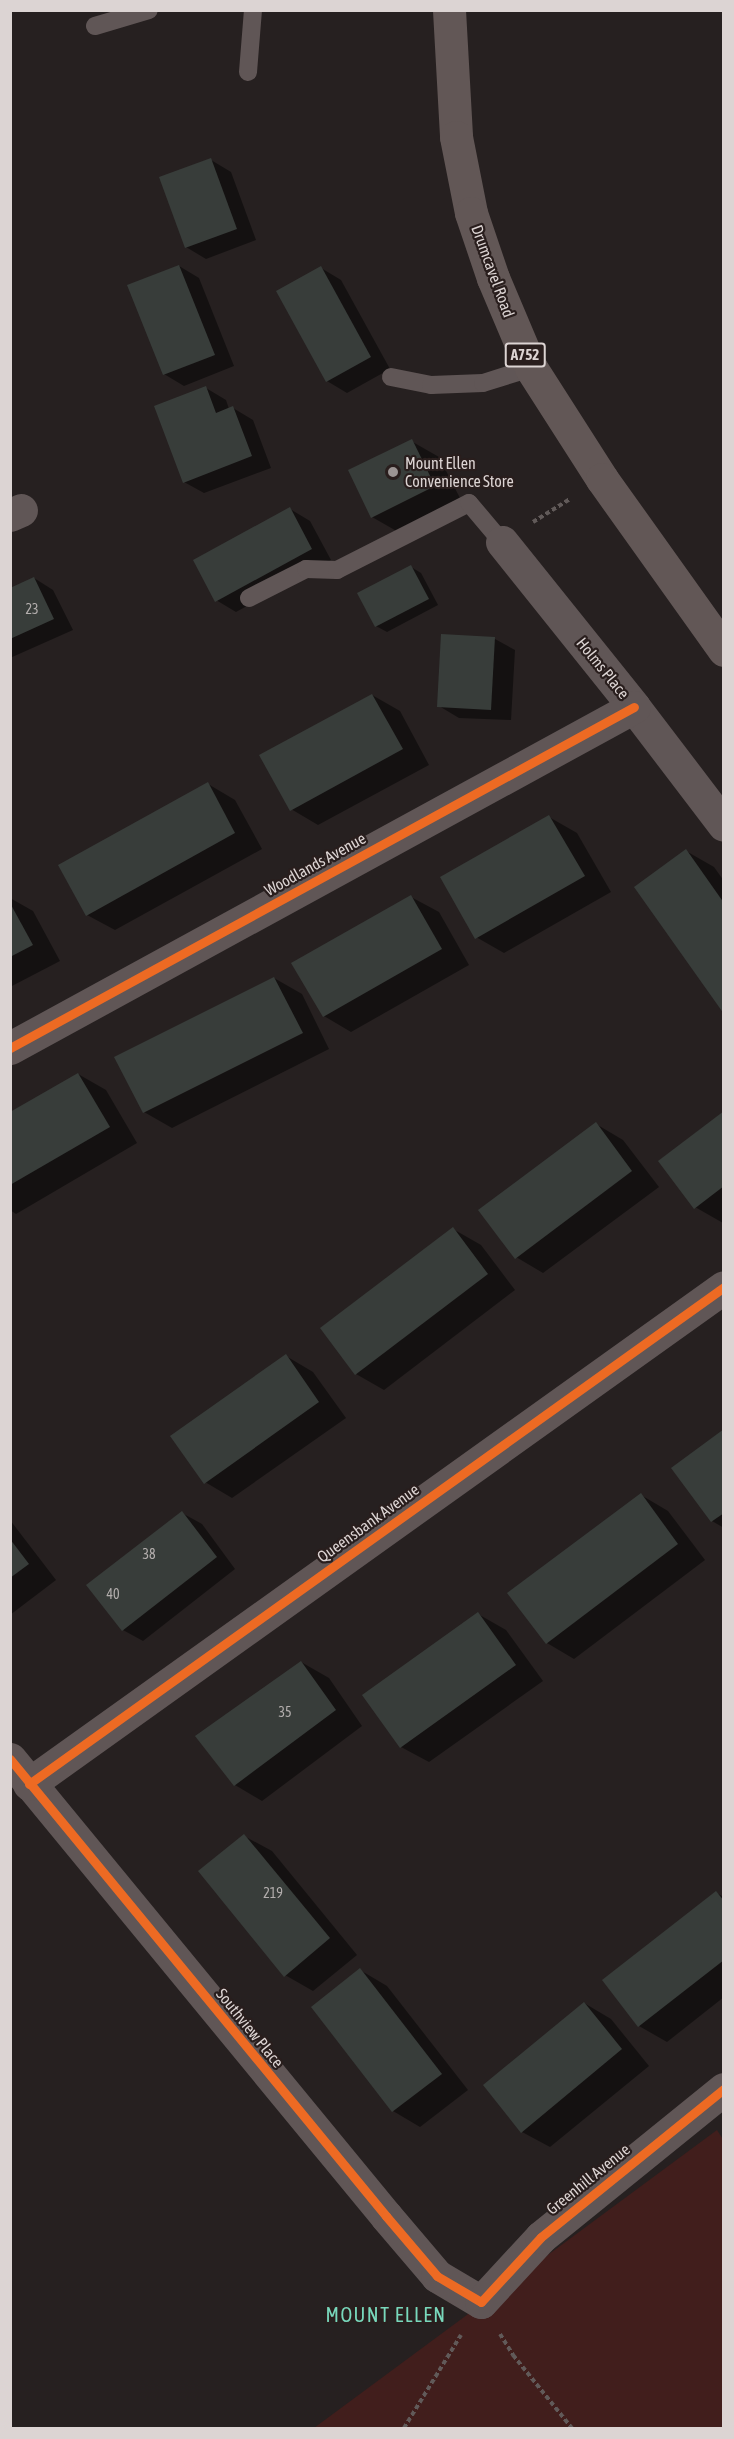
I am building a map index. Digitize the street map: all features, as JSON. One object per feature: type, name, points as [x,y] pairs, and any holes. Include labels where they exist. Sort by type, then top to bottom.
[{"type":"main road","name":"Drumcavel Road","points":[[449,10],[456,137],[471,213],[493,278],[531,368],[602,479],[723,650]]},
{"type":"street","name":"Holms Place","points":[[502,542],[634,707],[723,825]]},
{"type":"street","name":"Woodlands Avenue","points":[[10,1048],[634,707]]},
{"type":"street","name":"Queensbank Avenue","points":[[20,1771],[723,1287]]},
{"type":"street","name":"Southview Place","points":[[20,1771],[437,2276],[481,2302]]},
{"type":"street","name":"Greenhill Avenue","points":[[481,2302],[541,2237],[723,2089]]},
{"type":"lane","points":[[94,26],[149,10]]},
{"type":"lane","points":[[248,72],[253,10]]},
{"type":"lane","points":[[391,377],[430,385],[483,383],[531,368]]},
{"type":"lane","points":[[249,598],[306,569],[337,570],[469,503],[502,542]]},
{"type":"path","points":[[502,542],[602,479]]},
{"type":"path","points":[[404,2428],[481,2302],[513,2355],[572,2428]]},
{"type":"shaded area","points":[[717,2130],[724,2141],[723,2428],[314,2428]]},
{"type":"building","points":[[211,158],[237,229],[185,248],[159,177]]},
{"type":"building","points":[[179,265],[215,355],[163,375],[127,285]]},
{"type":"building","points":[[321,266],[371,357],[326,382],[276,291]]},
{"type":"building","points":[[206,386],[216,413],[233,406],[252,456],[183,483],[154,406]]},
{"type":"building","points":[[412,439],[435,486],[371,518],[348,470]]},
{"type":"building","points":[[290,507],[312,549],[215,602],[193,560]]},
{"type":"building","points":[[411,565],[429,599],[375,627],[357,593]]},
{"type":"building","points":[[34,577],[54,619],[10,639],[10,588]]},
{"type":"building","points":[[441,634],[495,637],[491,710],[437,707]]},
{"type":"building","points":[[372,694],[403,749],[290,811],[259,755]]},
{"type":"building","points":[[208,782],[235,833],[86,916],[58,865]]},
{"type":"building","points":[[549,815],[585,876],[475,939],[440,877]]},
{"type":"building","points":[[686,849],[724,903],[724,1014],[634,887]]},
{"type":"building","points":[[411,895],[442,949],[323,1017],[291,963]]},
{"type":"building","points":[[10,903],[33,945],[10,957]]},
{"type":"building","points":[[274,977],[303,1033],[143,1113],[114,1057]]},
{"type":"building","points":[[78,1073],[110,1127],[10,1185],[10,1112]]},
{"type":"building","points":[[724,1111],[724,1186],[694,1209],[658,1161]]},
{"type":"building","points":[[596,1122],[632,1171],[515,1259],[478,1210]]},
{"type":"building","points":[[453,1227],[488,1274],[355,1375],[320,1328]]},
{"type":"building","points":[[286,1354],[319,1402],[204,1484],[170,1436]]},
{"type":"building","points":[[724,1429],[724,1513],[711,1522],[671,1468]]},
{"type":"building","points":[[641,1493],[678,1544],[546,1644],[507,1593]]},
{"type":"building","points":[[182,1511],[217,1557],[122,1631],[86,1585]]},
{"type":"building","points":[[10,1539],[29,1564],[10,1578]]},
{"type":"building","points":[[478,1612],[516,1665],[400,1748],[362,1695]]},
{"type":"building","points":[[301,1661],[336,1710],[234,1786],[195,1736]]},
{"type":"building","points":[[244,1834],[330,1938],[284,1977],[198,1871]]},
{"type":"building","points":[[716,1891],[724,1901],[724,1960],[638,2027],[602,1980]]},
{"type":"building","points":[[360,1968],[442,2074],[392,2112],[311,2007]]},
{"type":"building","points":[[584,2002],[622,2049],[521,2133],[483,2085]]},
{"type":"cycle path","points":[[10,1048],[634,707]]},
{"type":"cycle path","points":[[29,1784],[724,1287]]},
{"type":"cycle path","points":[[10,1759],[437,2276],[481,2302],[541,2237],[724,2089]]},
{"type":"place","name":"Mount Ellen Convenience Store","points":[[393,472]]},
{"type":"district","name":"MOUNT ELLEN","points":[[386,2314]]}]
